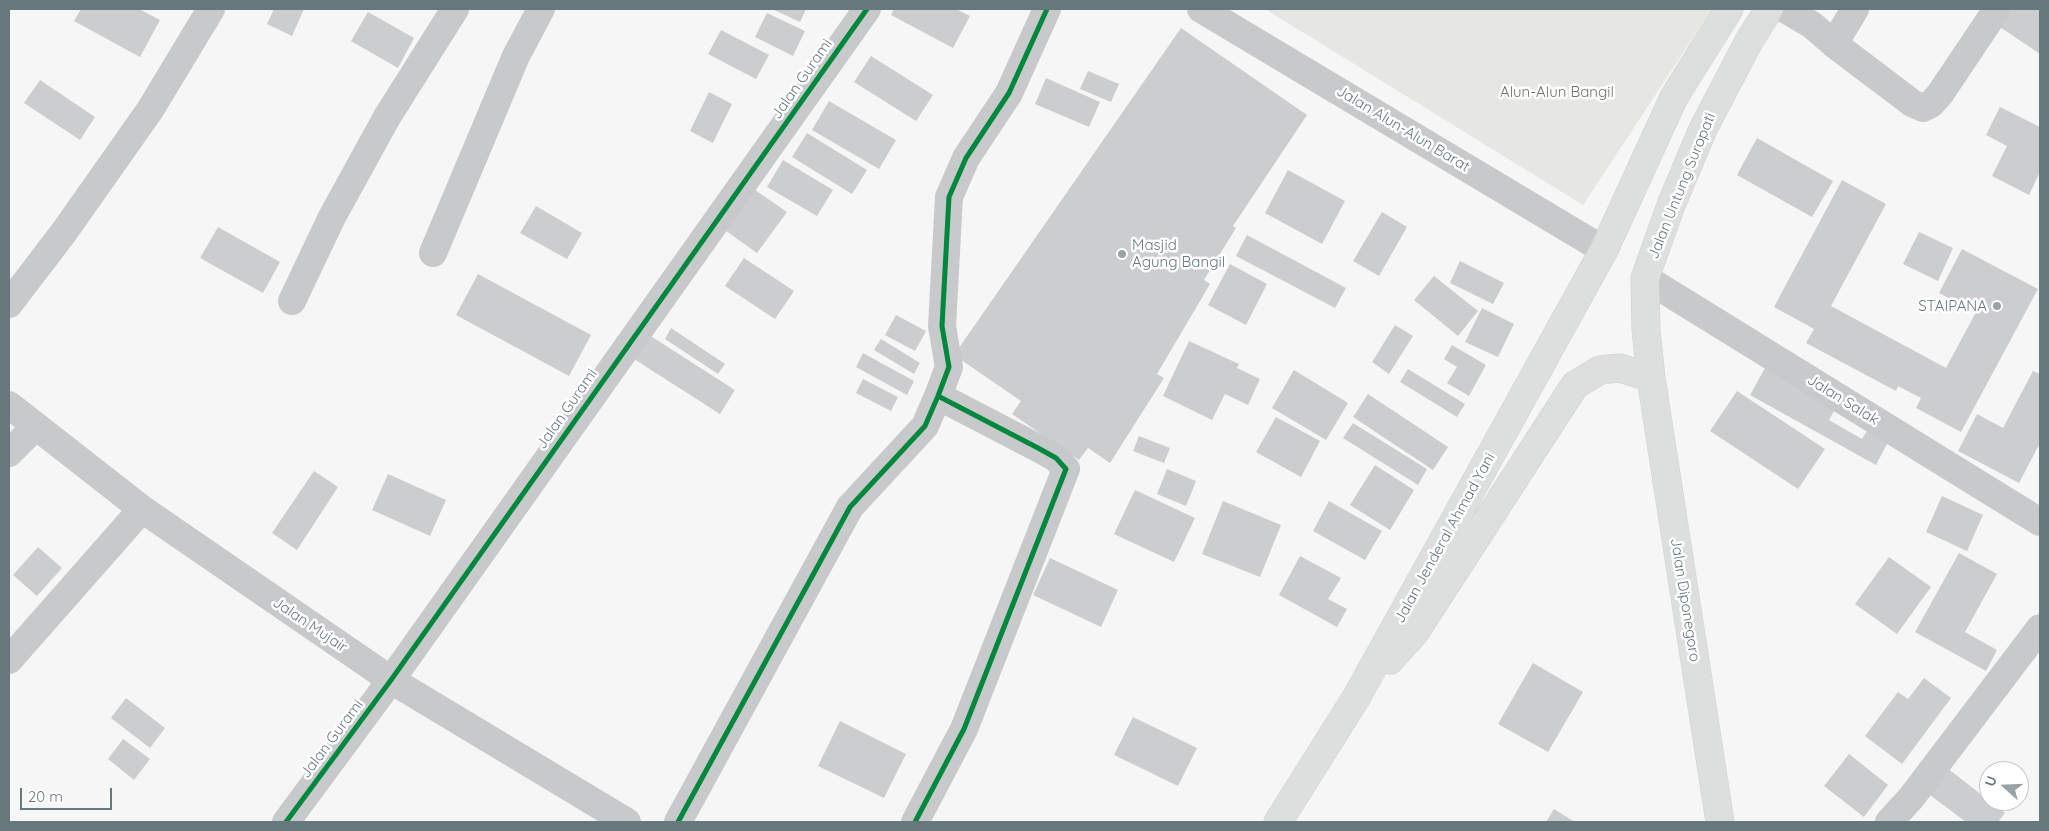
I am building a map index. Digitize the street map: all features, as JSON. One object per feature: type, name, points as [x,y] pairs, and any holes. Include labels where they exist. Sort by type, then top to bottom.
[{"type":"highway","points":[[1604,250],[1674,98],[1729,9]]},
{"type":"highway","name":"Jalan Untung Suropati","points":[[1651,378],[1646,330],[1645,278],[1671,205],[1703,129],[1749,41],[1770,9]]},
{"type":"highway","name":"Jalan Jenderal Ahmad Yani","points":[[1278,822],[1356,698],[1604,250]]},
{"type":"highway","points":[[1356,698],[1415,632],[1575,385],[1600,370],[1620,368],[1651,378]]},
{"type":"highway","name":"Jalan Diponegoro","points":[[1651,378],[1720,822]]},
{"type":"street","points":[[9,304],[64,232],[150,110],[212,9]]},
{"type":"street","points":[[292,301],[332,217],[387,117],[455,9]]},
{"type":"street","points":[[433,253],[512,65],[541,9]]},
{"type":"street","name":"Jalan Gurami","points":[[286,822],[391,680],[866,9]]},
{"type":"street","points":[[678,822],[850,507],[924,426],[938,396],[949,367],[942,326],[949,197],[966,158],[1009,93],[1047,9]]},
{"type":"street","name":"Jalan Alun-Alun Barat","points":[[1201,9],[1604,250]]},
{"type":"street","points":[[1785,9],[1812,25],[1912,103],[1923,108],[1931,104],[1940,94],[1997,9]]},
{"type":"street","points":[[1834,44],[1855,9]]},
{"type":"street","name":"Jalan Salak","points":[[1645,278],[2040,522]]},
{"type":"street","points":[[914,822],[964,729],[1066,469],[1056,458],[938,396]]},
{"type":"street","name":"Jalan Mujair","points":[[9,405],[142,509],[391,680],[628,822]]},
{"type":"street","points":[[9,453],[36,426]]},
{"type":"street","points":[[9,660],[142,509]]},
{"type":"street","points":[[1889,822],[1911,798],[2040,628]]},
{"type":"green space","name":"Alun-Alun Bangil","points":[[1265,9],[1712,9],[1583,205]]},
{"type":"building","points":[[81,9],[139,9],[160,20],[140,57],[74,21]]},
{"type":"building","points":[[274,9],[304,9],[292,36],[267,24]]},
{"type":"building","points":[[772,9],[806,9],[800,22]]},
{"type":"building","points":[[894,9],[956,9],[970,16],[953,48],[891,15]]},
{"type":"building","points":[[2008,9],[2040,9],[2040,54],[1997,25]]},
{"type":"building","points":[[368,12],[414,38],[398,68],[351,41]]},
{"type":"building","points":[[767,13],[805,31],[793,56],[755,37]]},
{"type":"building","name":"Masjid Agung Bangil","points":[[1181,28],[1307,115],[1233,226],[1236,228],[1204,280],[1210,284],[1157,374],[1164,378],[1110,463],[1088,448],[1079,460],[1012,414],[1021,401],[954,355]]},
{"type":"building","points":[[721,30],[769,55],[756,79],[708,54]]},
{"type":"building","points":[[871,56],[933,95],[916,121],[854,82]]},
{"type":"building","points":[[1088,71],[1119,84],[1111,102],[1080,89]]},
{"type":"building","points":[[1046,78],[1100,102],[1089,127],[1035,104]]},
{"type":"building","points":[[40,80],[95,117],[80,140],[24,103]]},
{"type":"building","points":[[709,92],[732,104],[713,143],[690,131]]},
{"type":"building","points":[[829,101],[896,140],[879,169],[812,130]]},
{"type":"building","points":[[2000,107],[2040,127],[2040,172],[2029,195],[1992,176],[2007,146],[1986,135]]},
{"type":"building","points":[[807,133],[867,170],[852,194],[792,157]]},
{"type":"building","points":[[1757,138],[1833,181],[1812,217],[1737,175]]},
{"type":"building","points":[[783,160],[833,190],[817,216],[767,187]]},
{"type":"building","points":[[1288,170],[1345,201],[1322,244],[1265,213]]},
{"type":"building","name":"STAIPANA","points":[[1842,180],[1886,204],[1831,306],[1946,368],[1976,312],[1939,293],[1962,249],[2038,289],[1961,432],[1916,408],[1921,398],[1898,386],[1896,391],[1806,343],[1814,329],[1774,307]]},
{"type":"building","points":[[755,190],[787,212],[757,253],[726,231]]},
{"type":"building","points":[[536,206],[582,233],[567,259],[520,233]]},
{"type":"building","points":[[1382,212],[1407,227],[1379,276],[1353,261]]},
{"type":"building","points":[[218,227],[280,262],[263,293],[200,258]]},
{"type":"building","points":[[1919,232],[1953,248],[1938,281],[1903,264]]},
{"type":"building","points":[[1247,235],[1346,288],[1335,308],[1236,256]]},
{"type":"building","points":[[744,258],[794,291],[775,319],[725,286]]},
{"type":"building","points":[[1460,261],[1504,283],[1493,304],[1450,283]]},
{"type":"building","points":[[1230,264],[1267,284],[1246,325],[1208,305]]},
{"type":"building","points":[[478,274],[591,335],[569,376],[456,315]]},
{"type":"building","points":[[1434,276],[1478,311],[1458,336],[1414,300]]},
{"type":"building","points":[[1482,308],[1514,324],[1498,357],[1465,342]]},
{"type":"building","points":[[896,315],[926,331],[915,351],[885,335]]},
{"type":"building","points":[[1395,325],[1413,336],[1389,374],[1372,362]]},
{"type":"building","points":[[671,328],[725,364],[718,374],[665,339]]},
{"type":"building","points":[[649,335],[735,390],[720,414],[634,359]]},
{"type":"building","points":[[881,339],[920,363],[914,374],[874,350]]},
{"type":"building","points":[[1189,341],[1239,364],[1237,368],[1260,379],[1248,405],[1225,394],[1212,420],[1163,396]]},
{"type":"building","points":[[1452,345],[1486,365],[1469,396],[1447,383],[1457,367],[1444,359]]},
{"type":"building","points":[[863,353],[914,381],[907,395],[856,367]]},
{"type":"building","points":[[1765,368],[1836,407],[1829,420],[1862,439],[1868,429],[1889,440],[1876,465],[1750,395]]},
{"type":"building","points":[[1408,369],[1465,404],[1457,417],[1400,382]]},
{"type":"building","points":[[1294,370],[1348,403],[1326,440],[1272,408]]},
{"type":"building","points":[[2033,371],[2040,374],[2040,443],[2019,483],[1958,451],[1977,414],[2003,428]]},
{"type":"building","points":[[863,379],[898,397],[891,411],[856,393]]},
{"type":"building","points":[[1737,391],[1825,449],[1798,489],[1710,431]]},
{"type":"building","points":[[1368,394],[1448,447],[1433,470],[1353,417]]},
{"type":"building","points":[[1276,417],[1320,441],[1301,477],[1256,452]]},
{"type":"building","points":[[1353,423],[1427,469],[1418,485],[1343,438]]},
{"type":"building","points":[[1139,436],[1170,448],[1164,463],[1133,451]]},
{"type":"building","points":[[1375,465],[1414,490],[1390,530],[1350,505]]},
{"type":"building","points":[[1167,469],[1196,481],[1186,506],[1157,494]]},
{"type":"building","points":[[314,471],[338,487],[297,550],[272,533]]},
{"type":"building","points":[[388,474],[446,500],[430,536],[372,510]]},
{"type":"building","points":[[1135,490],[1195,518],[1174,562],[1114,534]]},
{"type":"building","points":[[1942,496],[1983,515],[1967,551],[1926,532]]},
{"type":"building","points":[[1223,501],[1281,525],[1260,577],[1202,554]]},
{"type":"building","points":[[1329,501],[1382,531],[1365,560],[1313,531]]},
{"type":"building","points":[[38,547],[62,568],[37,596],[13,575]]},
{"type":"building","points":[[1959,553],[1997,574],[1965,632],[1997,650],[1986,671],[1915,632]]},
{"type":"building","points":[[1300,556],[1341,578],[1328,599],[1347,609],[1337,627],[1279,595]]},
{"type":"building","points":[[1889,557],[1931,587],[1897,634],[1855,604]]},
{"type":"building","points":[[1050,558],[1118,590],[1101,627],[1033,595]]},
{"type":"building","points":[[1533,663],[1583,692],[1548,752],[1498,724]]},
{"type":"building","points":[[1924,678],[1951,698],[1902,764],[1865,736],[1898,692],[1908,699]]},
{"type":"building","points":[[126,698],[165,728],[150,748],[111,718]]},
{"type":"building","points":[[1133,717],[1197,748],[1178,786],[1114,755]]},
{"type":"building","points":[[840,721],[906,754],[884,798],[818,766]]},
{"type":"building","points":[[123,739],[150,759],[134,780],[108,759]]},
{"type":"building","points":[[1849,754],[1888,785],[1864,817],[1824,786]]},
{"type":"building","points":[[1942,764],[1979,793],[1979,811],[2002,811],[2005,813],[1998,822],[1966,822],[1922,789]]},
{"type":"building","points":[[1554,809],[1575,822],[1546,822]]},
{"type":"cycle path","points":[[286,822],[391,680],[867,9]]},
{"type":"cycle path","points":[[678,822],[850,507],[925,426],[949,367],[942,326],[949,197],[966,158],[1009,93],[1047,9]]},
{"type":"cycle path","points":[[915,822],[964,729],[1066,469],[1056,458],[938,396]]},
{"type":"place","name":"Masjid Agung Bangil","points":[[1122,254]]},
{"type":"place","name":"STAIPANA","points":[[1997,306]]}]
